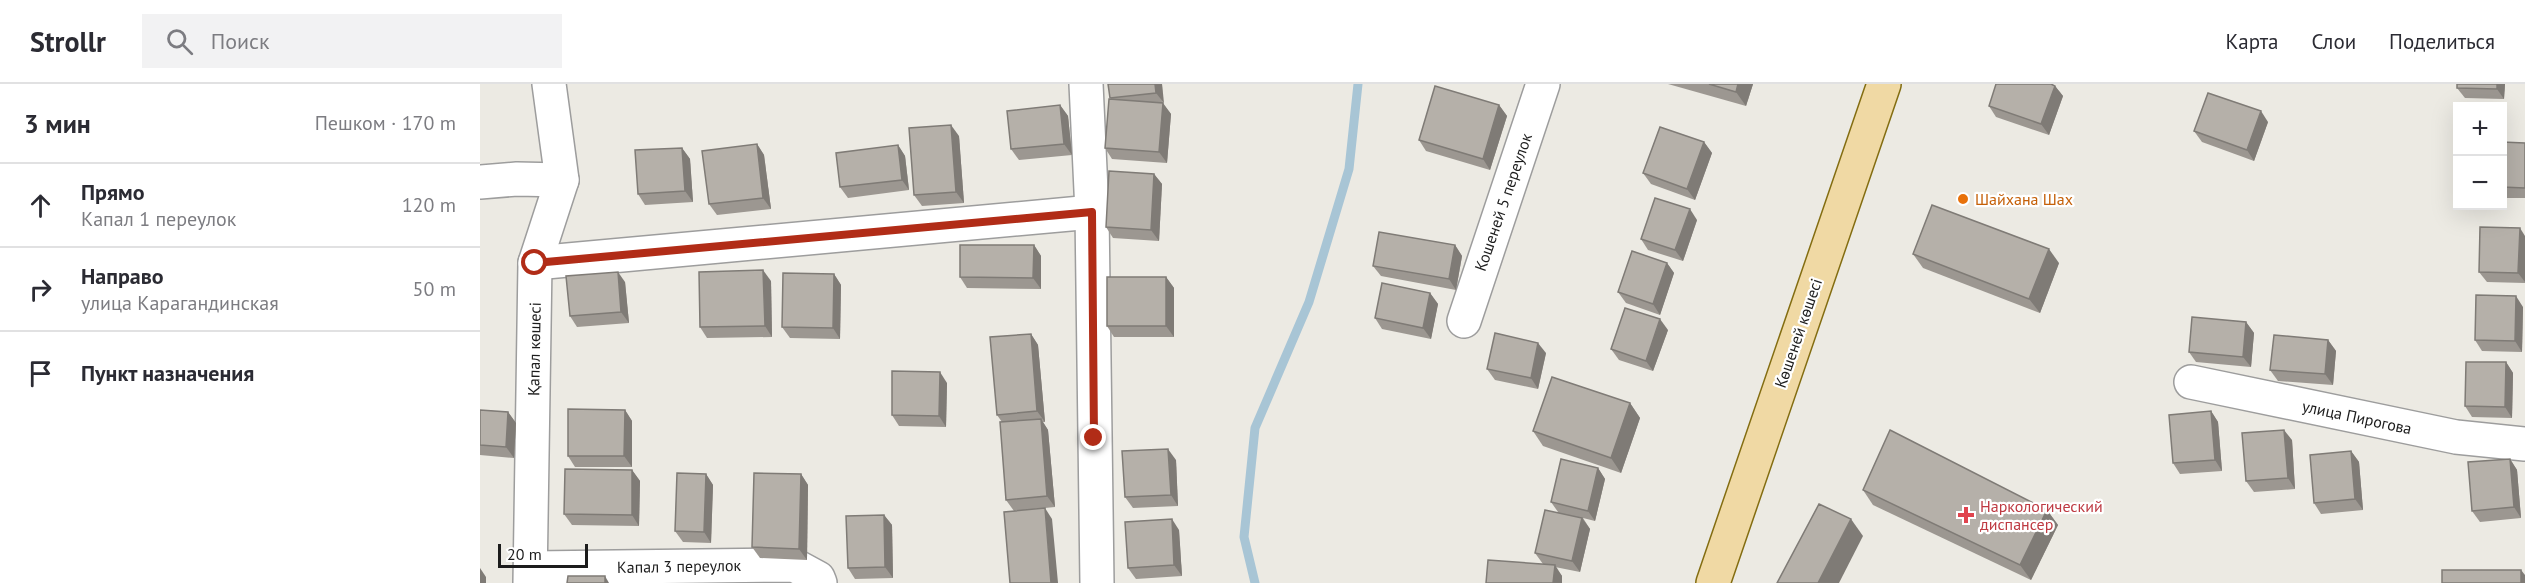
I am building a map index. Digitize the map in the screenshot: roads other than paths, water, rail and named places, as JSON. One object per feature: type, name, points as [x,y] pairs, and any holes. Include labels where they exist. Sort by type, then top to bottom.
[{"type":"main road","name":"Көшеней көшесі","points":[[1713,583],[1884,84]]},
{"type":"street","name":"Қапал көшесі","points":[[531,575],[535,263],[562,180],[549,84]]},
{"type":"street","points":[[1086,84],[1092,212],[1097,583]]},
{"type":"street","name":"Кошеней 5 переулок","points":[[1464,321],[1543,84]]},
{"type":"street","points":[[480,182],[517,179],[562,180]]},
{"type":"street","points":[[535,263],[1092,212]]},
{"type":"street","name":"улица Пирогова","points":[[2191,382],[2456,437],[2525,444]]},
{"type":"street","name":"Капал 3 переулок","points":[[531,575],[794,565],[818,578],[820,583]]},
{"type":"waterway","points":[[1255,583],[1244,537],[1255,428],[1309,302],[1349,169],[1358,84]]},
{"type":"place","name":"Шайхана Шах","points":[[1963,199]]},
{"type":"place","name":"Наркологический диспансер","points":[[1966,515]]}]
